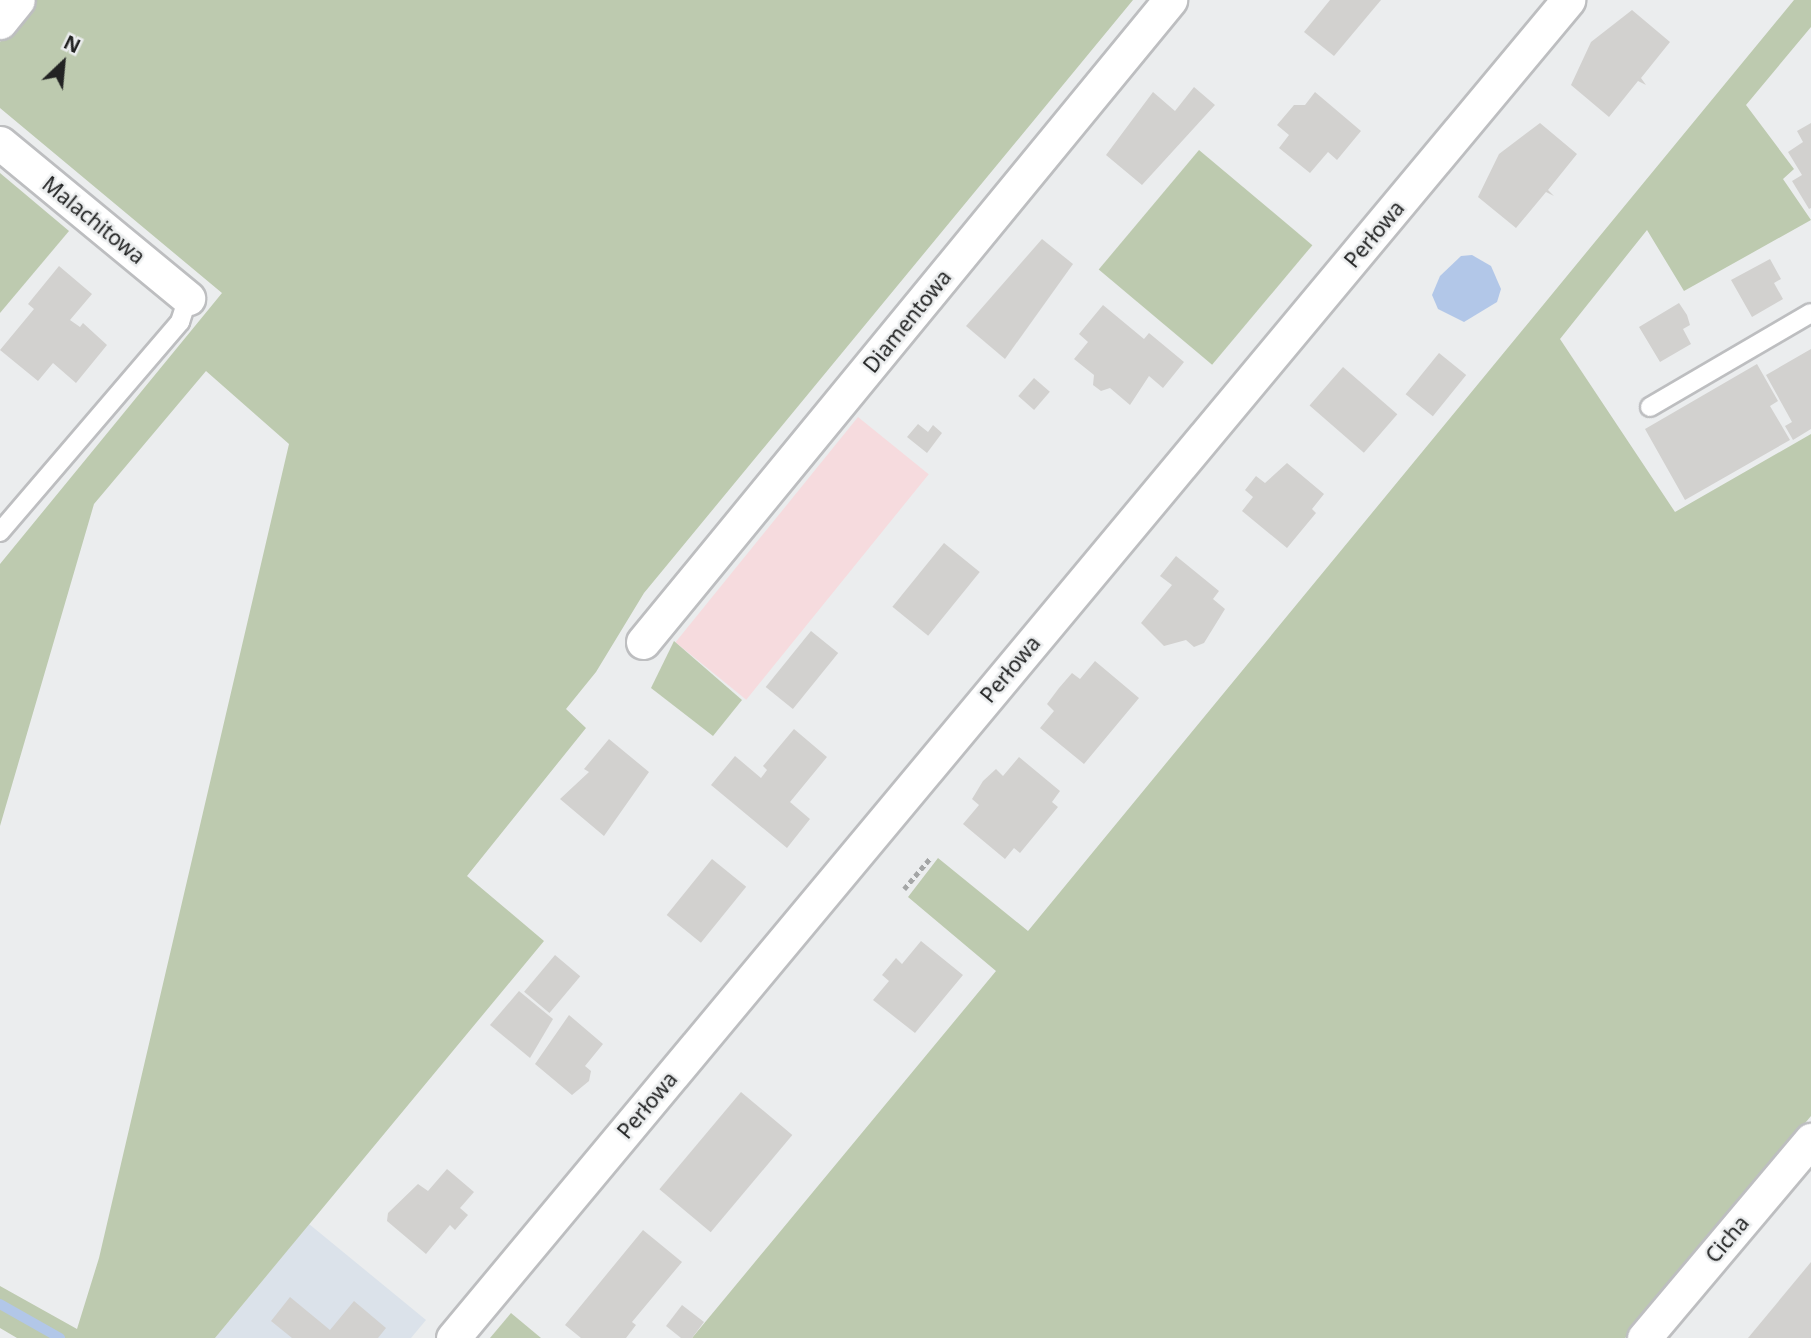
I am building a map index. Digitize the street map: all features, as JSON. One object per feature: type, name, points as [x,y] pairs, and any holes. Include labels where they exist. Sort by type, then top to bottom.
[{"type":"street","points":[[0,22],[18,0]]},
{"type":"street","name":"Diamentowa","points":[[643,642],[1170,0]]},
{"type":"street","name":"Perłowa","points":[[453,1338],[1568,0]]},
{"type":"street","name":"Malachitowa","points":[[0,143],[188,298]]},
{"type":"street","name":"Cicha","points":[[1644,1338],[1811,1140]]},
{"type":"lane","points":[[0,532],[180,321],[188,298]]},
{"type":"lane","points":[[1650,407],[1811,313]]},
{"type":"path","points":[[904,889],[931,857]]},
{"type":"shaded area","points":[[858,417],[929,474],[746,700],[675,642]]},
{"type":"shaded area","points":[[309,1224],[426,1320],[411,1338],[215,1338]]},
{"type":"green space","points":[[35,0],[1133,0],[644,593],[596,672],[566,709],[586,728],[467,876],[544,941],[215,1338],[17,1338],[0,1328],[0,1286],[77,1329],[99,1258],[289,444],[206,371],[94,504],[0,826],[0,564],[222,293],[0,108],[0,42]]},
{"type":"green space","points":[[1794,0],[1811,0],[1811,27],[1746,105],[1794,169],[1783,179],[1811,220],[1684,291],[1647,230],[1560,339],[1675,512],[1811,434],[1811,1116],[1625,1338],[692,1338],[996,971],[908,897],[938,858],[1028,931]]},
{"type":"green space","points":[[1199,150],[1312,245],[1212,365],[1099,270]]},
{"type":"green space","points":[[0,173],[69,231],[0,313]]},
{"type":"green space","points":[[674,641],[742,700],[713,736],[651,688]]},
{"type":"green space","points":[[511,1313],[541,1338],[490,1338]]},
{"type":"water","points":[[1472,255],[1491,266],[1501,289],[1497,302],[1464,322],[1438,309],[1432,295],[1440,276],[1461,256]]},
{"type":"building","points":[[1330,0],[1381,0],[1334,56],[1304,32]]},
{"type":"building","points":[[1632,10],[1670,42],[1641,78],[1646,85],[1638,81],[1609,117],[1571,85],[1591,42]]},
{"type":"building","points":[[1194,87],[1215,105],[1142,185],[1106,155],[1153,92],[1175,111]]},
{"type":"building","points":[[1315,92],[1361,131],[1337,160],[1328,152],[1310,173],[1279,148],[1289,135],[1277,125],[1294,105],[1305,105]]},
{"type":"building","points":[[1540,123],[1577,154],[1548,190],[1554,196],[1546,192],[1516,228],[1478,197],[1499,154]]},
{"type":"building","points":[[1811,123],[1809,209],[1792,181],[1802,175],[1788,152],[1803,142],[1797,131]]},
{"type":"building","points":[[1042,239],[1073,264],[1005,359],[966,326]]},
{"type":"building","points":[[1770,259],[1781,279],[1774,283],[1783,299],[1752,317],[1731,280]]},
{"type":"building","points":[[59,266],[92,294],[70,320],[80,327],[83,323],[107,345],[76,383],[53,363],[38,381],[0,350],[34,309],[28,304]]},
{"type":"building","points":[[1679,303],[1690,325],[1683,329],[1691,344],[1660,362],[1639,327]]},
{"type":"building","points":[[1103,305],[1144,339],[1149,333],[1184,362],[1163,388],[1149,376],[1130,405],[1110,388],[1101,391],[1093,385],[1094,375],[1074,359],[1088,342],[1079,334]]},
{"type":"building","points":[[1811,349],[1811,429],[1793,440],[1785,426],[1792,422],[1766,375]]},
{"type":"building","points":[[1439,353],[1466,375],[1433,416],[1406,394]]},
{"type":"building","points":[[1757,364],[1778,401],[1770,406],[1790,440],[1685,500],[1645,429]]},
{"type":"building","points":[[1343,367],[1397,414],[1364,453],[1310,405]]},
{"type":"building","points":[[1034,378],[1050,392],[1034,410],[1018,396]]},
{"type":"building","points":[[918,424],[928,432],[933,425],[942,433],[927,453],[907,437]]},
{"type":"building","points":[[1287,463],[1324,494],[1312,509],[1316,513],[1287,548],[1242,511],[1253,497],[1245,490],[1256,476],[1265,483]]},
{"type":"building","points":[[944,543],[980,572],[928,636],[892,607]]},
{"type":"building","points":[[1176,556],[1219,591],[1213,599],[1225,609],[1204,643],[1194,647],[1186,640],[1164,646],[1141,623],[1172,585],[1160,576]]},
{"type":"building","points":[[811,631],[838,653],[793,709],[766,687]]},
{"type":"building","points":[[1095,661],[1139,698],[1084,764],[1040,728],[1054,711],[1047,704],[1059,688],[1072,673],[1080,679]]},
{"type":"building","points":[[794,729],[827,757],[790,802],[810,819],[787,848],[711,785],[735,756],[761,778],[767,770],[763,766]]},
{"type":"building","points":[[609,739],[649,772],[604,836],[560,799],[589,772],[584,769]]},
{"type":"building","points":[[1019,757],[1060,791],[1052,802],[1058,807],[1020,853],[1014,848],[1005,859],[963,824],[979,805],[972,799],[983,781],[996,769],[1003,776]]},
{"type":"building","points":[[712,859],[746,887],[701,943],[667,915]]},
{"type":"building","points":[[921,941],[963,975],[915,1033],[873,1000],[889,981],[882,975],[896,958],[902,964]]},
{"type":"building","points":[[555,955],[580,976],[549,1013],[524,992]]},
{"type":"building","points":[[519,991],[553,1019],[530,1058],[490,1025]]},
{"type":"building","points":[[569,1015],[603,1044],[585,1066],[591,1071],[589,1081],[572,1095],[535,1064]]},
{"type":"building","points":[[741,1092],[792,1135],[711,1232],[659,1189]]},
{"type":"building","points":[[447,1169],[474,1192],[460,1208],[468,1215],[455,1230],[450,1225],[426,1254],[387,1221],[388,1213],[418,1184],[428,1191]]},
{"type":"building","points":[[643,1230],[682,1262],[632,1322],[636,1325],[626,1338],[581,1338],[565,1325]]},
{"type":"building","points":[[1811,1262],[1811,1338],[1748,1338]]},
{"type":"building","points":[[290,1297],[330,1330],[354,1301],[386,1328],[378,1338],[292,1338],[271,1321]]},
{"type":"building","points":[[682,1305],[704,1322],[692,1338],[681,1338],[666,1326]]},
{"type":"waterway","points":[[0,1304],[60,1338]]}]
